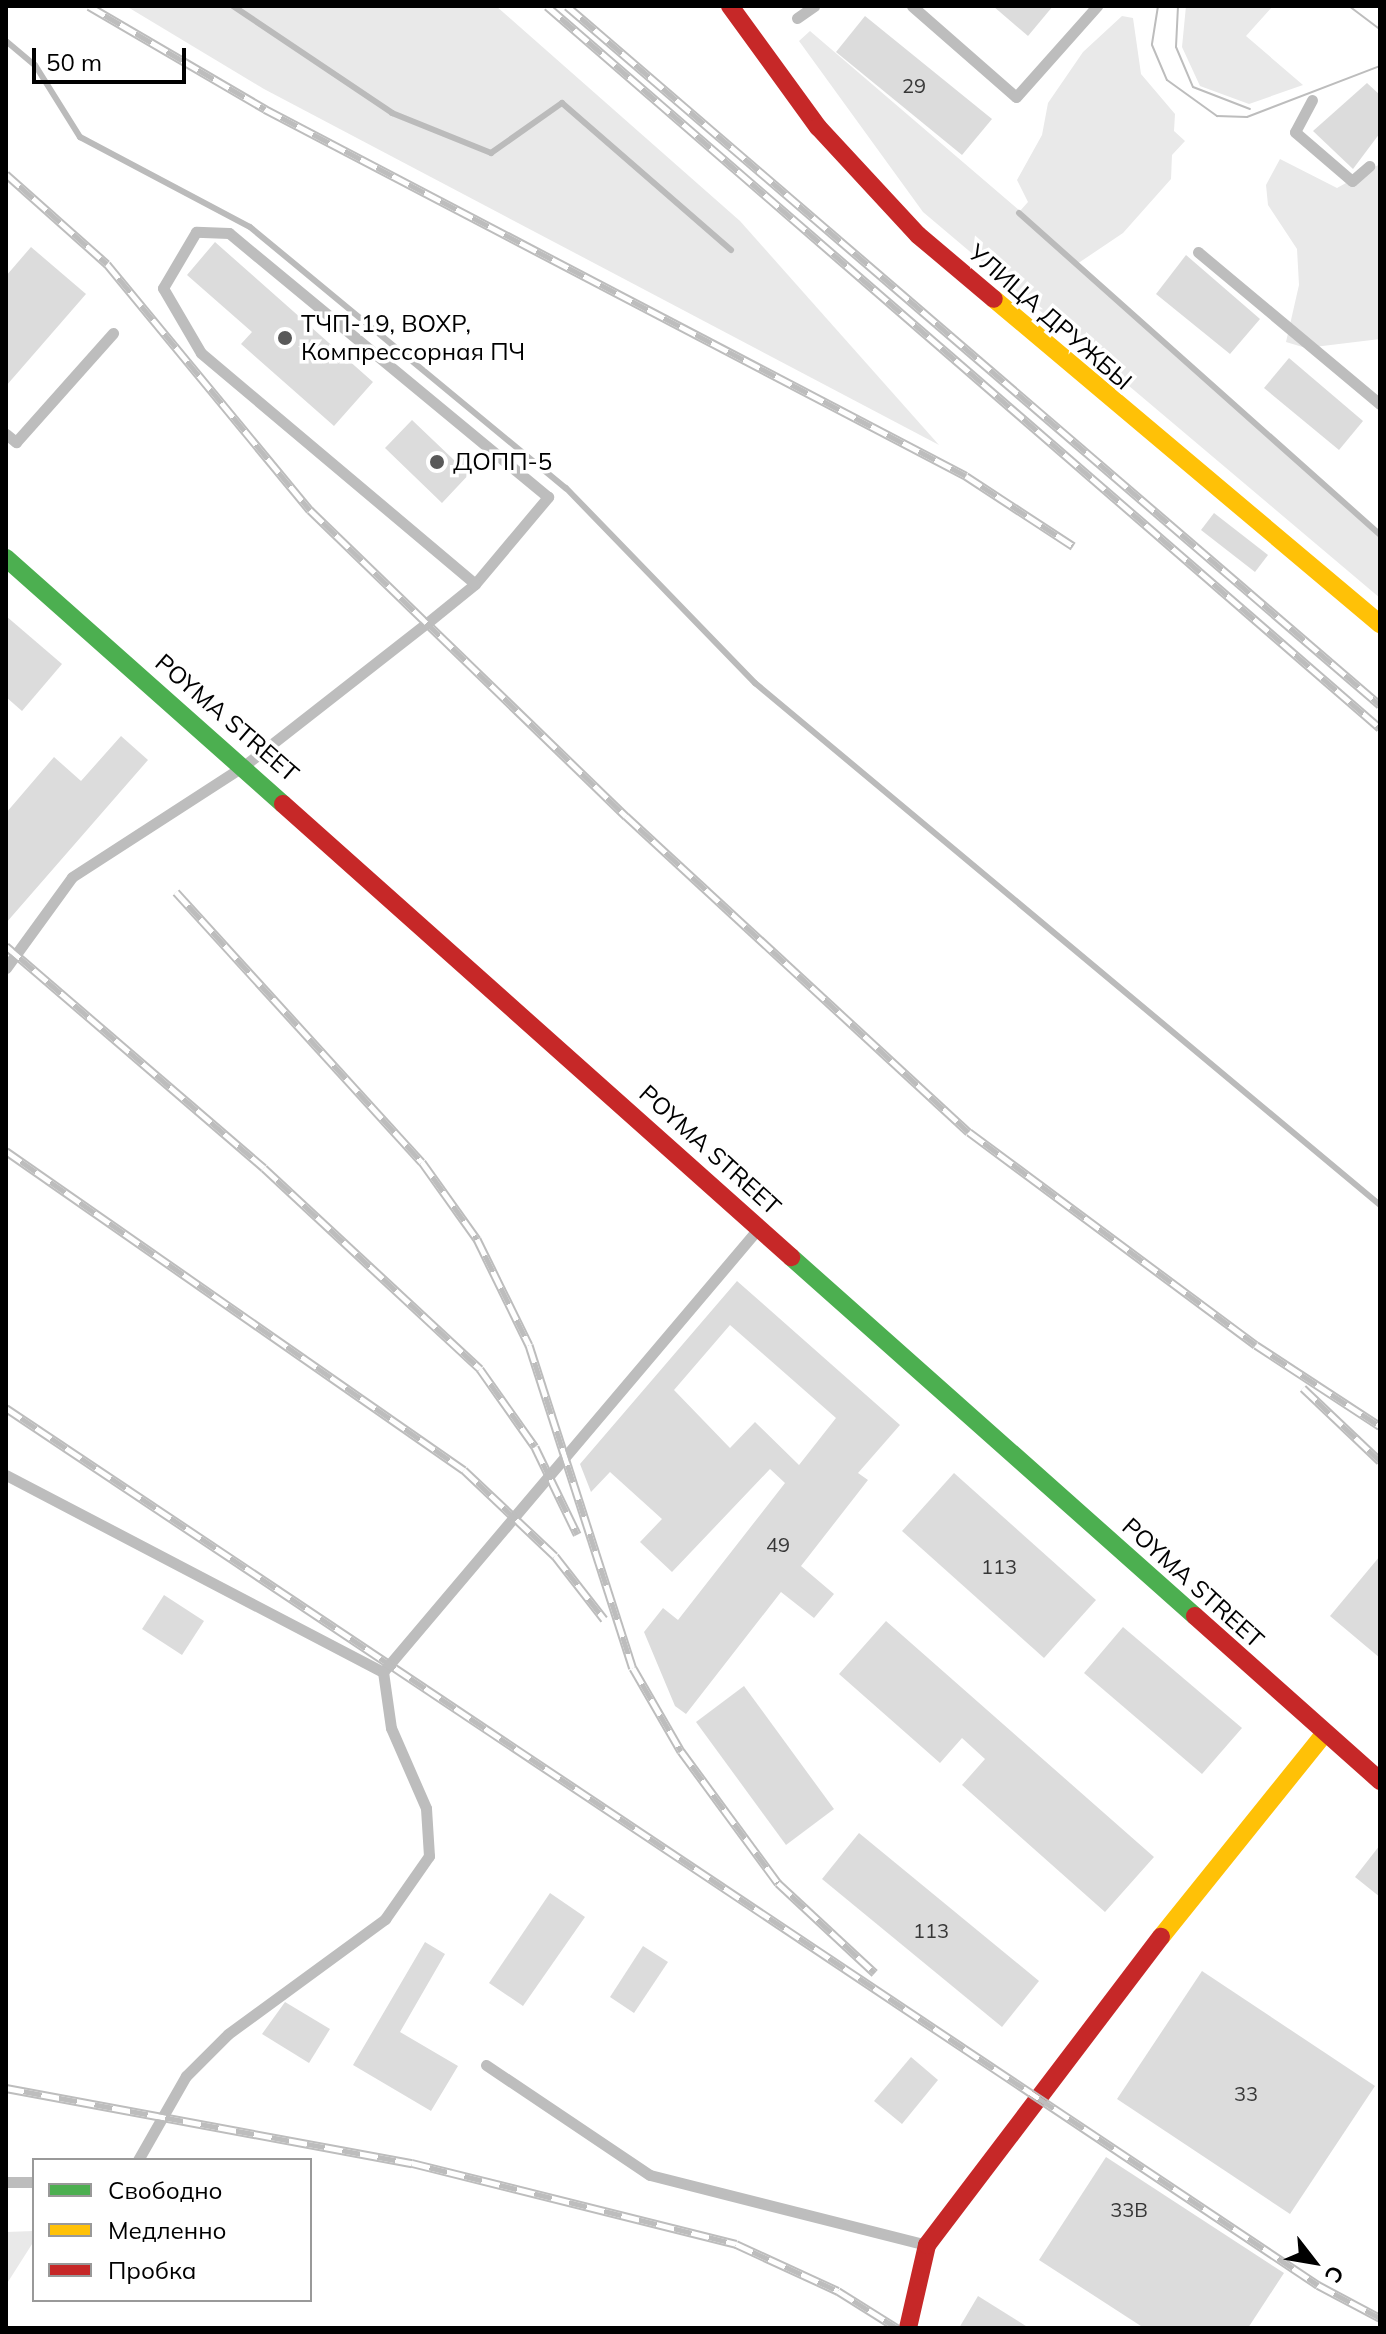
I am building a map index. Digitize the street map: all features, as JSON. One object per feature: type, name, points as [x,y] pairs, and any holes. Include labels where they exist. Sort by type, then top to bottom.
[{"type":"main road","name":"УЛИЦА ДРУЖБЫ","points":[[730,6],[818,127],[918,235],[1380,624]]},
{"type":"main road","name":"POYMA STREET","points":[[6,558],[245,765],[1380,1781]]},
{"type":"main road","points":[[908,2328],[927,2245],[1036,2093],[1324,1734]]},
{"type":"lane","points":[[797,18],[814,6]]},
{"type":"lane","points":[[912,6],[1016,97],[1097,6]]},
{"type":"lane","points":[[1312,100],[1295,132],[1352,181],[1369,166]]},
{"type":"lane","points":[[6,968],[72,877],[245,765],[475,584],[548,497],[229,233],[196,232],[163,288],[201,353],[475,584]]},
{"type":"lane","points":[[1198,252],[1380,404]]},
{"type":"lane","points":[[6,434],[16,442],[113,333]]},
{"type":"lane","points":[[139,2158],[186,2076],[228,2034],[385,1919],[429,1856],[429,1820],[391,1728],[383,1672],[760,1227]]},
{"type":"lane","points":[[6,1475],[383,1672]]},
{"type":"lane","points":[[486,2065],[650,2175],[927,2245]]},
{"type":"lane","points":[[6,2182],[32,2182]]},
{"type":"shaded area","points":[[126,6],[496,6],[740,221],[939,445],[264,89]]},
{"type":"shaded area","points":[[1186,6],[1273,6],[1246,36],[1303,85],[1249,104],[1200,86],[1182,47]]},
{"type":"shaded area","points":[[1122,16],[1133,18],[1141,74],[1175,114],[1174,131],[1185,141],[1172,155],[1171,179],[1123,233],[1077,264],[1380,535],[1380,598],[923,212],[799,41],[810,31],[1020,211],[1028,202],[1017,180],[1042,135],[1048,103],[1083,52]]},
{"type":"shaded area","points":[[1280,159],[1337,188],[1380,164],[1380,339],[1306,348],[1286,342],[1299,285],[1297,249],[1268,205],[1266,185]]},
{"type":"shaded area","points":[[32,2231],[32,2244],[6,2285],[6,2232]]},
{"type":"building","points":[[993,6],[1053,6],[1028,36]]},
{"type":"building","points":[[865,16],[992,119],[962,155],[836,52]]},
{"type":"building","points":[[1367,83],[1380,95],[1380,133],[1353,169],[1313,131]]},
{"type":"building","name":"ТЧП-19, ВОХР, Компрессорная ПЧ","points":[[215,242],[373,382],[334,426],[241,344],[252,332],[187,275]]},
{"type":"building","points":[[31,247],[86,294],[6,386],[6,276]]},
{"type":"building","points":[[1186,255],[1260,319],[1230,354],[1156,294]]},
{"type":"building","points":[[1289,358],[1363,421],[1339,450],[1264,388]]},
{"type":"building","name":"ДОПП-5","points":[[412,420],[455,461],[465,450],[473,458],[473,470],[442,503],[385,448]]},
{"type":"building","points":[[1214,513],[1268,555],[1255,572],[1201,530]]},
{"type":"building","points":[[6,616],[62,664],[22,711],[6,697]]},
{"type":"building","points":[[121,736],[148,760],[6,923],[6,813],[54,757],[81,781]]},
{"type":"building","points":[[737,1281],[900,1425],[858,1473],[868,1480],[801,1566],[834,1594],[814,1618],[781,1592],[686,1714],[675,1706],[644,1632],[663,1608],[678,1620],[785,1483],[770,1469],[672,1572],[640,1542],[662,1519],[610,1472],[591,1492],[580,1464]],"holes":[[[730,1325],[836,1418],[799,1465],[755,1422],[730,1448],[674,1390]]]},
{"type":"building","points":[[954,1473],[1096,1600],[1044,1658],[902,1531]]},
{"type":"building","points":[[1380,1556],[1380,1658],[1330,1616]]},
{"type":"building","points":[[164,1595],[204,1621],[182,1655],[142,1629]]},
{"type":"building","points":[[886,1621],[1154,1857],[1105,1912],[962,1785],[985,1759],[962,1738],[940,1763],[839,1674]]},
{"type":"building","points":[[1123,1627],[1242,1728],[1202,1774],[1084,1673]]},
{"type":"building","points":[[744,1686],[834,1809],[786,1845],[696,1722]]},
{"type":"building","points":[[859,1833],[1039,1981],[1002,2027],[822,1879]]},
{"type":"building","points":[[1380,1845],[1380,1897],[1355,1877]]},
{"type":"building","points":[[550,1893],[585,1917],[523,2006],[489,1983]]},
{"type":"building","points":[[425,1942],[445,1954],[400,2032],[458,2066],[431,2111],[353,2065]]},
{"type":"building","points":[[643,1946],[668,1962],[634,2013],[610,1997]]},
{"type":"building","points":[[1202,1971],[1375,2086],[1290,2214],[1117,2099]]},
{"type":"building","points":[[285,2002],[330,2029],[309,2063],[262,2034]]},
{"type":"building","points":[[911,2057],[938,2080],[902,2124],[874,2101]]},
{"type":"building","points":[[1106,2157],[1284,2273],[1248,2328],[1144,2328],[1039,2260]]},
{"type":"building","points":[[978,2296],[1029,2328],[959,2328]]},
{"type":"waterway","points":[[233,6],[392,113],[491,153],[562,103],[731,250]]},
{"type":"waterway","points":[[6,41],[35,65],[80,137],[250,227],[566,488],[755,683],[1380,1205]]},
{"type":"waterway","points":[[1019,213],[1380,535]]},
{"type":"tram line","points":[[1158,6],[1152,45],[1167,80],[1217,116],[1247,117],[1380,66]]},
{"type":"tram line","points":[[1178,6],[1176,47],[1193,87],[1250,109]]},
{"type":"tram line","points":[[1349,6],[1380,29]]},
{"type":"railway","points":[[89,6],[265,109],[966,476],[1073,546]]},
{"type":"railway","points":[[547,6],[1380,728]]},
{"type":"railway","points":[[567,6],[1380,705]]},
{"type":"railway","points":[[6,174],[107,264],[310,510],[626,816],[969,1132],[1256,1345],[1380,1426]]},
{"type":"railway","points":[[176,892],[422,1162],[477,1239],[529,1345],[633,1668],[681,1751],[778,1883],[875,1973]]},
{"type":"railway","points":[[6,946],[264,1168],[480,1369],[535,1447],[577,1534]]},
{"type":"railway","points":[[6,1151],[464,1470],[555,1556],[604,1619]]},
{"type":"railway","points":[[1303,1388],[1380,1461]]},
{"type":"railway","points":[[6,1408],[1318,2285],[1380,2318]]},
{"type":"railway","points":[[6,2088],[412,2163],[736,2244],[838,2291],[897,2328]]},
{"type":"traffic: fast","points":[[6,558],[283,804]]},
{"type":"traffic: fast","points":[[791,1257],[1195,1616]]},
{"type":"traffic: slow","points":[[994,299],[1380,624]]},
{"type":"traffic: slow","points":[[1161,1937],[1324,1734]]},
{"type":"traffic: jam","points":[[730,6],[818,127],[918,235],[994,299]]},
{"type":"traffic: jam","points":[[283,804],[791,1257]]},
{"type":"traffic: jam","points":[[1195,1616],[1380,1781]]},
{"type":"traffic: jam","points":[[908,2328],[927,2245],[1161,1937]]},
{"type":"place","name":"ТЧП-19, ВОХР, Компрессорная ПЧ","points":[[285,338]]},
{"type":"place","name":"ДОПП-5","points":[[437,462]]}]
